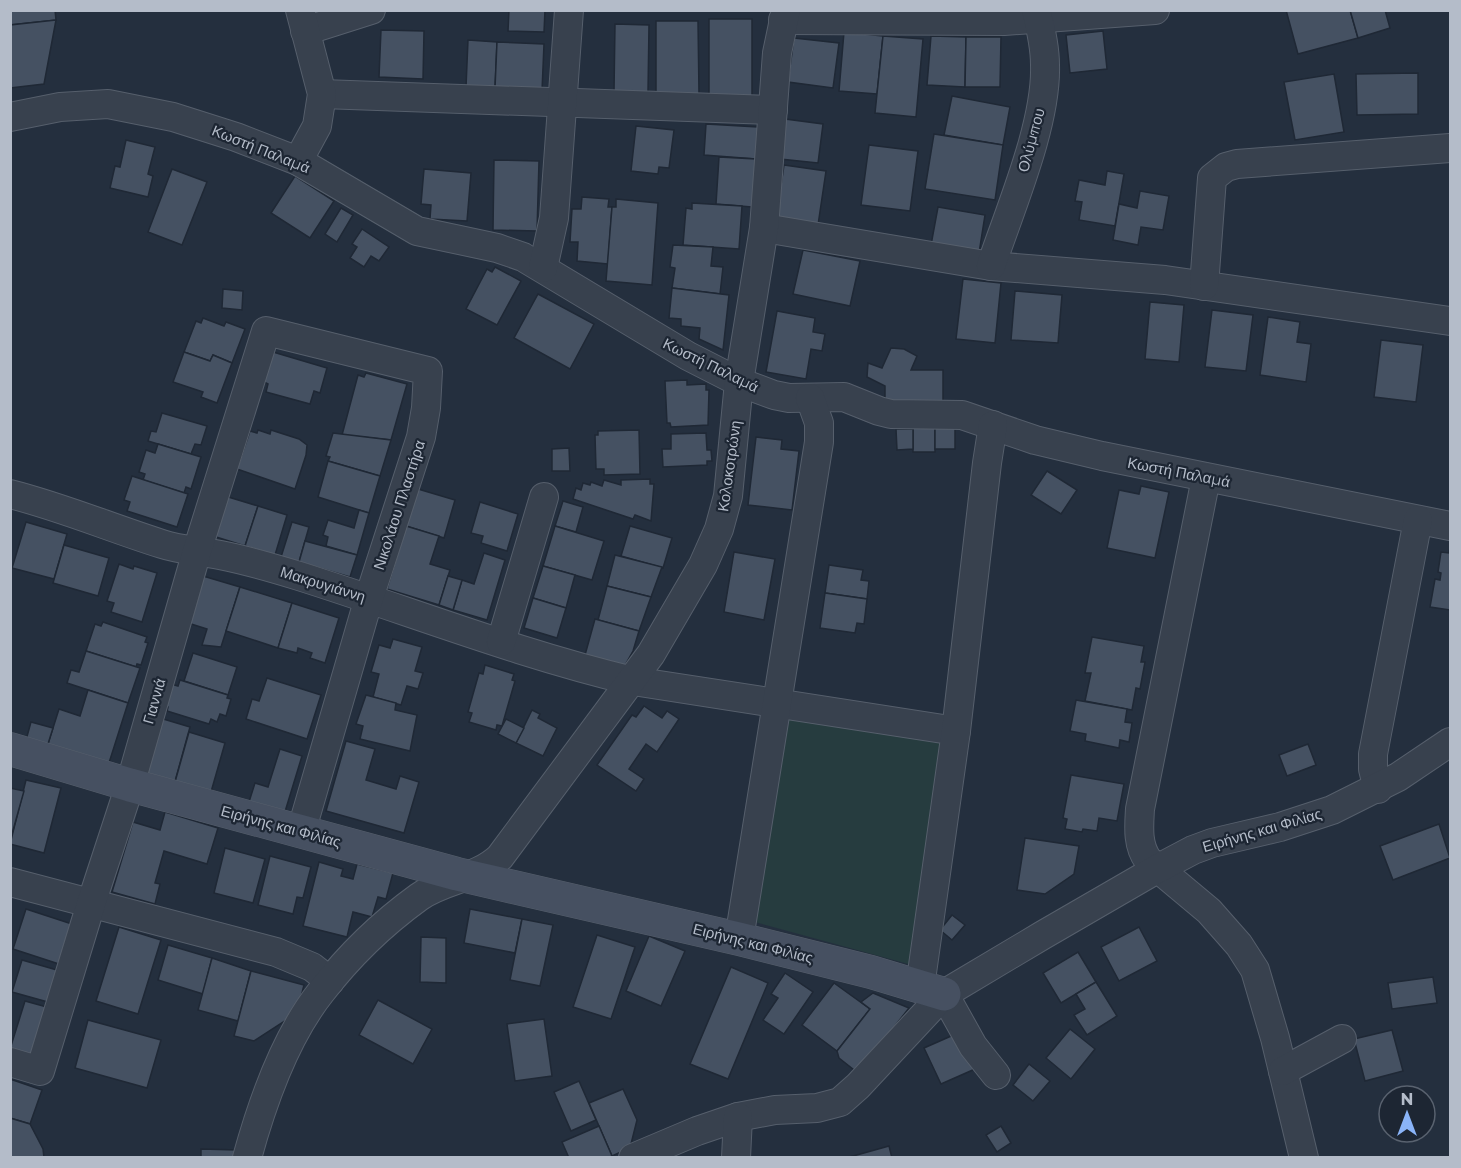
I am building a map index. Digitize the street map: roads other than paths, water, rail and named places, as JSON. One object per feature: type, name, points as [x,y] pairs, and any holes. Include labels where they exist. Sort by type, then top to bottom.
[{"type":"street","points":[[298,161],[317,126],[322,94],[303,21],[371,10]]},
{"type":"street","points":[[543,268],[554,218],[569,10]]},
{"type":"street","points":[[784,15],[970,22],[1038,15],[1155,10]]},
{"type":"street","name":"Κολοκοτρώνη","points":[[247,1158],[257,1123],[291,1040],[309,1008],[330,981],[372,937],[408,905],[427,892],[489,867],[500,857],[633,681],[678,612],[703,565],[719,529],[728,496],[739,382],[764,228],[777,53],[784,15]]},
{"type":"street","name":"Ολύμπου","points":[[991,266],[1020,181],[1039,113],[1046,68],[1045,47],[1038,15]]},
{"type":"street","points":[[322,94],[773,110]]},
{"type":"street","name":"Κωστή Παλαμά","points":[[10,117],[86,105],[123,105],[205,126],[298,161],[417,231],[503,250],[523,257],[656,338],[739,382],[780,397],[844,397],[886,413],[962,415],[1035,440],[1206,478],[1450,526]]},
{"type":"street","points":[[1204,286],[1212,178],[1217,172],[1237,164],[1450,148]]},
{"type":"street","points":[[764,228],[991,266],[1142,278],[1450,321]]},
{"type":"street","name":"Γιαννιά","points":[[10,1062],[40,1071],[266,331]]},
{"type":"street","name":"Νικολάου Πλαστήρα","points":[[266,331],[428,370],[426,408],[420,437],[369,598],[301,832]]},
{"type":"street","points":[[739,939],[819,442],[819,423],[810,398]]},
{"type":"street","points":[[633,1158],[696,1131],[738,1117],[775,1110],[817,1108],[840,1102],[858,1086],[932,991],[956,731],[993,425]]},
{"type":"street","points":[[1206,478],[1140,809],[1139,835],[1145,857],[1209,911],[1245,953],[1259,980],[1304,1158]]},
{"type":"street","name":"Μακρυγιάννη","points":[[10,494],[54,506],[164,545],[241,559],[369,598],[563,662],[633,681],[956,731]]},
{"type":"street","points":[[501,642],[544,497]]},
{"type":"street","points":[[1378,789],[1373,769],[1373,754],[1418,520]]},
{"type":"street","name":"Ειρήνης και Φιλίας","points":[[10,749],[129,785],[469,877],[739,939],[871,972],[932,991],[1203,846],[1311,818],[1378,789],[1450,742]]},
{"type":"street","points":[[10,882],[276,952],[312,967],[330,981]]},
{"type":"street","points":[[932,991],[996,1075]]},
{"type":"street","points":[[1283,1071],[1342,1039]]},
{"type":"street","points":[[736,1158],[738,1117]]}]
